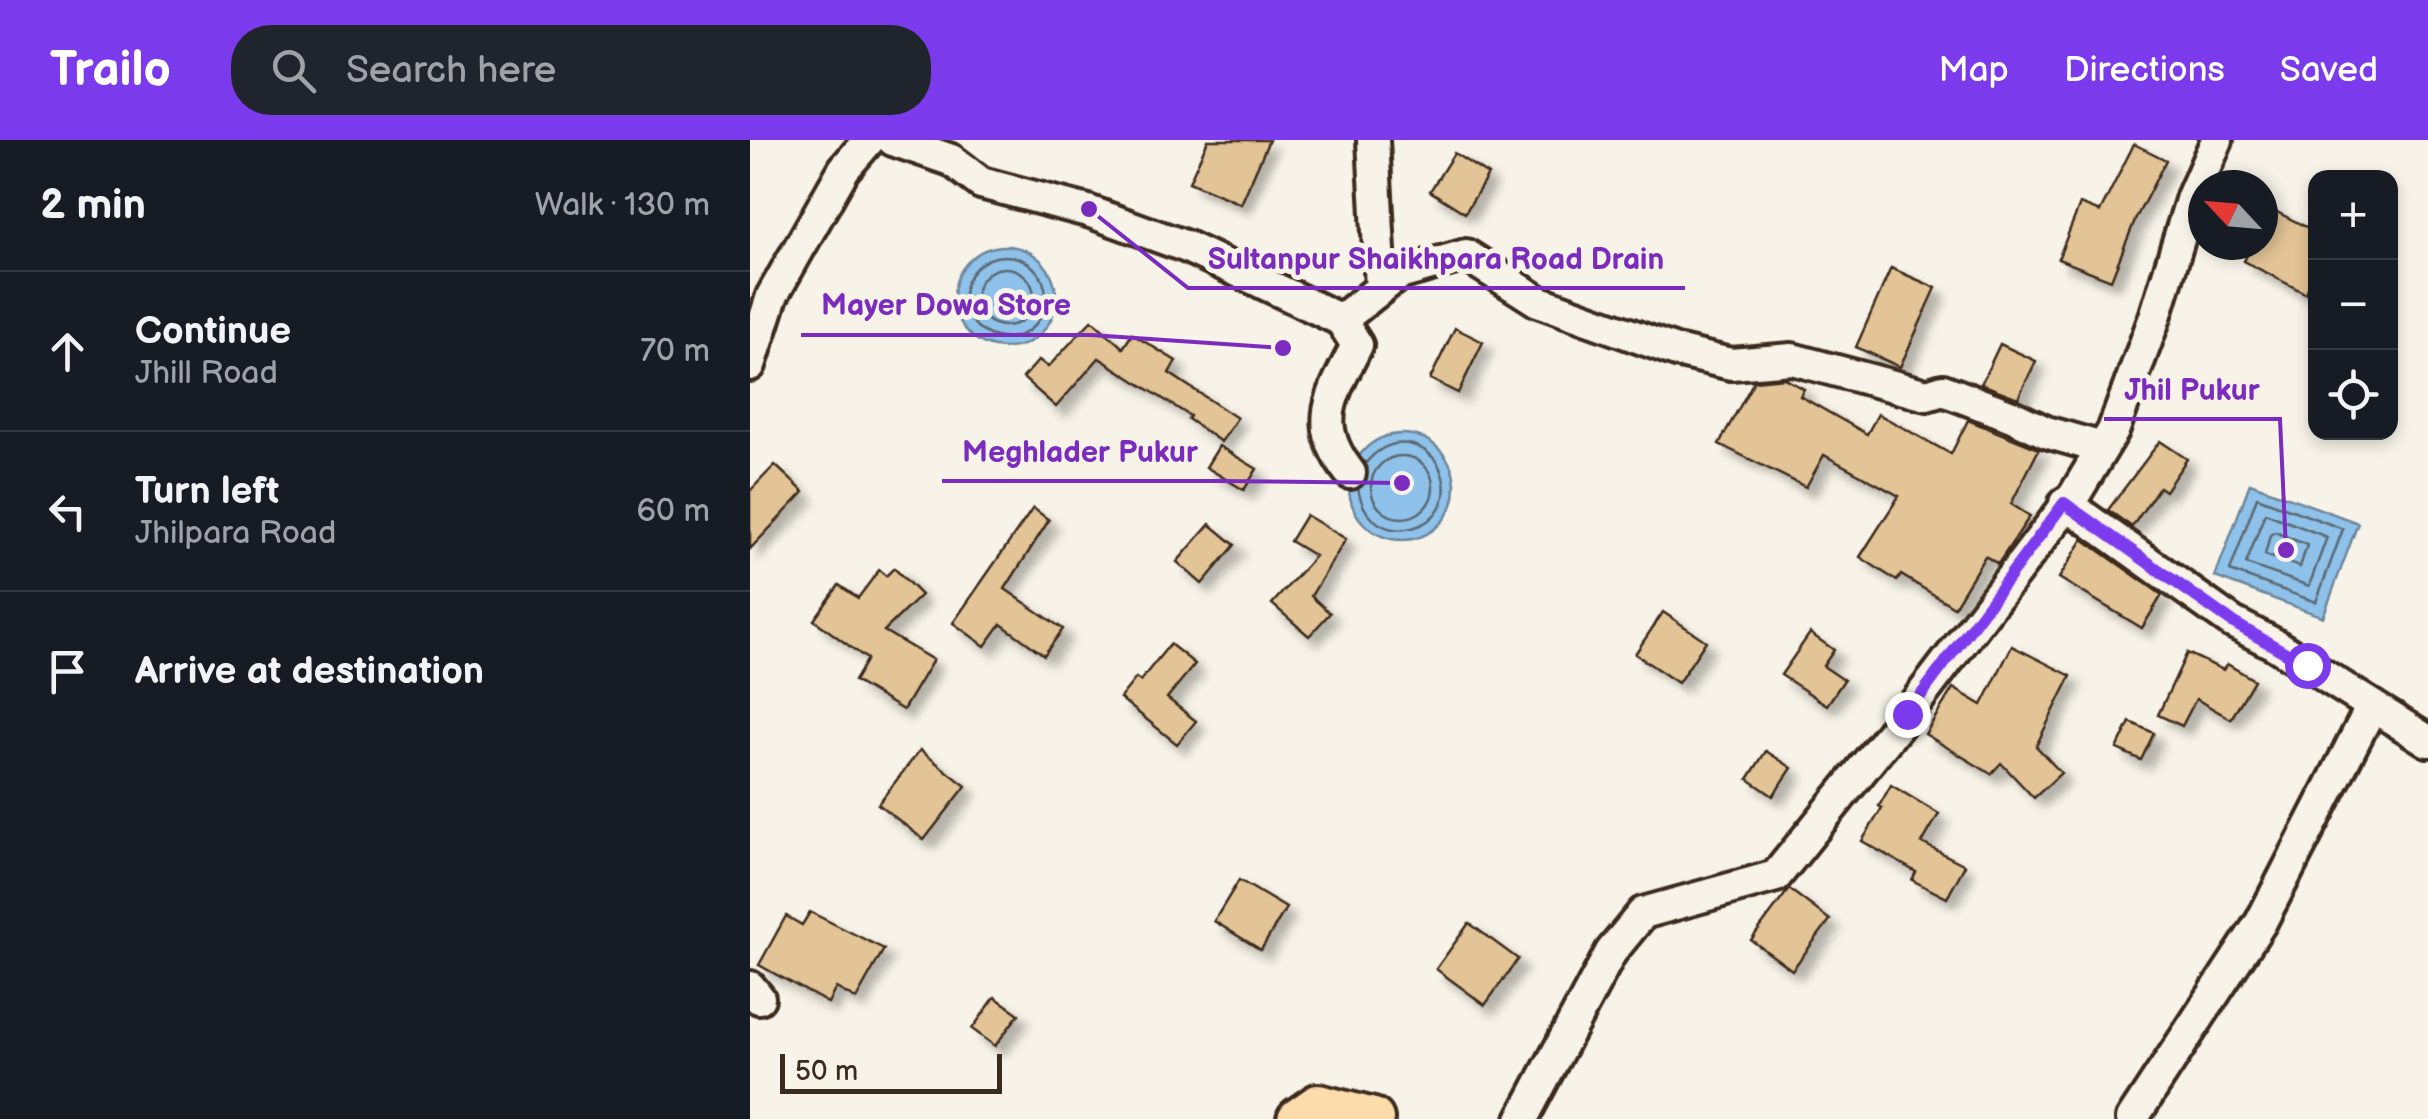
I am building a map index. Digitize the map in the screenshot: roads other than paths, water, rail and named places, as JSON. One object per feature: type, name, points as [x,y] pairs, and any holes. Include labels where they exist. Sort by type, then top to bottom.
[{"type":"main road","points":[[1298,1119],[1318,1105],[1373,1119]]},
{"type":"street","points":[[750,364],[772,296],[844,169],[869,140]]},
{"type":"street","points":[[893,140],[950,160],[981,183],[1088,211],[1187,247],[1341,320],[1356,345],[1326,406],[1338,459],[1350,474]]},
{"type":"street","points":[[1373,140],[1381,288]]},
{"type":"street","points":[[1522,1119],[1612,952],[1643,913],[1776,876],[1907,714],[2074,494],[2113,431],[2138,369],[2192,197],[2217,140]]},
{"type":"street","points":[[1470,248],[1542,292],[1682,340]]},
{"type":"street","points":[[1341,320],[1399,274],[1466,254],[1538,301],[1676,351],[1730,364],[1792,359],[1928,395],[1943,390],[2046,432],[2102,448]]},
{"type":"street","points":[[2064,503],[2232,622],[2428,740]]},
{"type":"street","points":[[2132,1119],[2261,922],[2372,706]]},
{"type":"water","points":[[1005,246],[1034,254],[1048,268],[1056,297],[1048,326],[1034,340],[1005,348],[976,340],[962,326],[954,297],[962,268],[976,254]]},
{"type":"water","points":[[1402,434],[1422,438],[1440,449],[1451,467],[1455,487],[1451,507],[1440,525],[1422,536],[1402,540],[1382,536],[1364,525],[1353,507],[1349,487],[1353,467],[1364,449],[1382,438]]},
{"type":"water","points":[[2250,483],[2358,523],[2323,617],[2215,577]]},
{"type":"place","name":"Sultanpur Shaikhpara Road Drain","points":[[1089,209]]},
{"type":"place","name":"Mayer Dowa Store","points":[[1283,348]]},
{"type":"place","name":"Meghlader Pukur","points":[[1402,483]]},
{"type":"place","name":"Jhil Pukur","points":[[2286,550]]}]
